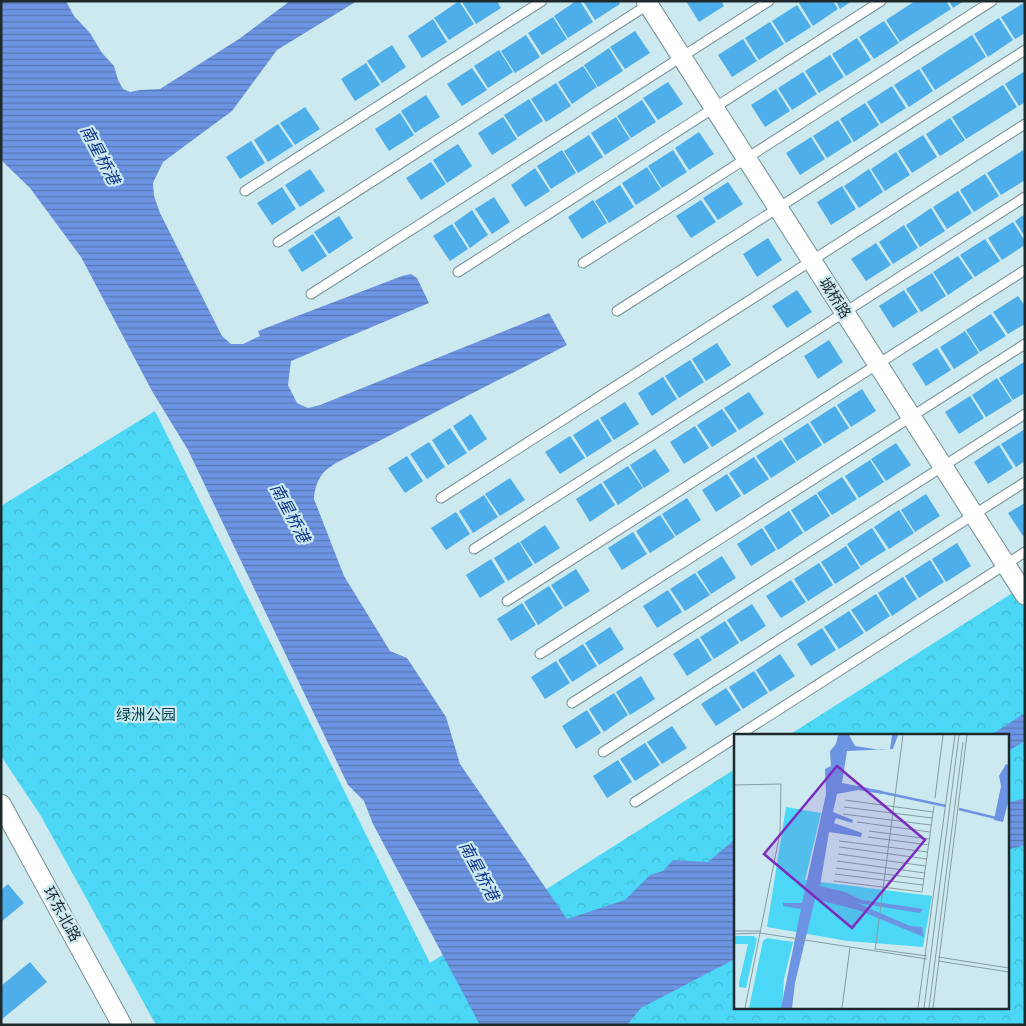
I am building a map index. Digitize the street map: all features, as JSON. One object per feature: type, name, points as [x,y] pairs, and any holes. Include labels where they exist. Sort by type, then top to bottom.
[{"type":"street","name":"城桥路","points":[[649,2],[714,108],[1025,595]]},
{"type":"street","name":"环东北路","points":[[1,804],[122,1025]]},
{"type":"lane","points":[[245,191],[542,1]]},
{"type":"lane","points":[[311,294],[769,1]]},
{"type":"lane","points":[[458,272],[880,1]]},
{"type":"lane","points":[[584,263],[992,1]]},
{"type":"lane","points":[[278,242],[649,2]]},
{"type":"lane","points":[[617,311],[1025,50]]},
{"type":"lane","points":[[441,498],[1025,124]]},
{"type":"lane","points":[[474,550],[1025,197]]},
{"type":"lane","points":[[507,601],[1025,270]]},
{"type":"lane","points":[[540,654],[1025,344]]},
{"type":"lane","points":[[572,703],[1025,414]]},
{"type":"lane","points":[[603,752],[1025,482]]},
{"type":"lane","points":[[741,734],[1025,552]]},
{"type":"lane","points":[[635,802],[734,739]]},
{"type":"green space","name":"绿洲公园","points":[[155,411],[430,963],[734,770],[734,1008],[1008,1008],[1008,734],[791,734],[1025,585],[1025,1025],[156,1025],[41,816],[1,756],[1,506]]},
{"type":"water","name":"南星桥港","points":[[1,1],[66,1],[74,16],[90,33],[102,53],[114,66],[123,89],[130,92],[160,89],[239,39],[290,1],[357,1],[277,50],[232,111],[163,162],[153,183],[154,196],[160,213],[222,336],[231,344],[243,344],[260,336],[258,331],[402,276],[411,274],[417,278],[429,303],[291,361],[288,385],[297,403],[308,408],[320,405],[549,313],[567,345],[336,463],[320,477],[314,499],[344,576],[390,651],[407,658],[446,717],[460,764],[567,919],[625,900],[650,875],[663,871],[673,860],[708,862],[734,840],[734,960],[641,1008],[627,1025],[480,1025],[373,824],[364,801],[348,785],[188,450],[152,391],[81,257],[30,188],[1,160]]},
{"type":"water","points":[[1025,713],[1025,741],[1008,751],[1008,734],[993,734]]},
{"type":"water","points":[[1025,798],[1025,845],[1008,850],[1008,803]]},
{"type":"building","points":[[459,1],[474,24],[449,40],[434,18]]},
{"type":"building","points":[[463,1],[497,1],[501,8],[476,24]]},
{"type":"building","points":[[576,1],[580,1],[593,22],[568,38],[554,16]]},
{"type":"building","points":[[583,1],[618,1],[620,4],[595,20]]},
{"type":"building","points":[[686,1],[721,1],[724,6],[699,22]]},
{"type":"building","points":[[802,1],[833,1],[838,9],[813,26],[799,3]]},
{"type":"building","points":[[836,1],[852,1],[840,9]]},
{"type":"building","points":[[915,1],[946,1],[951,9],[900,42],[886,20]]},
{"type":"building","points":[[949,1],[964,1],[953,8]]},
{"type":"building","points":[[1025,2],[1025,33],[1015,39],[1001,17]]},
{"type":"building","points":[[797,5],[811,27],[786,43],[772,21]]},
{"type":"building","points":[[553,17],[567,39],[542,55],[528,33]]},
{"type":"building","points":[[999,18],[1013,40],[988,57],[974,34]]},
{"type":"building","points":[[433,19],[447,42],[422,58],[408,36]]},
{"type":"building","points":[[884,21],[899,43],[874,59],[859,37]]},
{"type":"building","points":[[770,22],[784,44],[759,60],[745,38]]},
{"type":"building","points":[[635,31],[650,53],[625,69],[610,47]]},
{"type":"building","points":[[526,35],[540,57],[515,73],[501,51]]},
{"type":"building","points":[[972,35],[986,57],[935,90],[921,68]]},
{"type":"building","points":[[857,38],[871,60],[846,76],[832,54]]},
{"type":"building","points":[[743,39],[757,61],[732,77],[718,55]]},
{"type":"building","points":[[392,45],[406,67],[382,83],[367,61]]},
{"type":"building","points":[[609,48],[623,71],[598,87],[584,65]]},
{"type":"building","points":[[499,50],[513,72],[488,88],[474,66]]},
{"type":"building","points":[[830,55],[844,77],[819,93],[805,71]]},
{"type":"building","points":[[366,63],[380,85],[355,101],[341,79]]},
{"type":"building","points":[[583,66],[597,87],[572,104],[558,82]]},
{"type":"building","points":[[472,68],[487,90],[462,106],[447,84]]},
{"type":"building","points":[[919,69],[933,91],[909,107],[894,85]]},
{"type":"building","points":[[1025,71],[1025,102],[1019,106],[1005,84]]},
{"type":"building","points":[[803,72],[817,94],[792,110],[778,88]]},
{"type":"building","points":[[668,82],[683,104],[658,120],[643,98]]},
{"type":"building","points":[[556,83],[571,106],[546,122],[531,99]]},
{"type":"building","points":[[1003,85],[1017,107],[966,139],[952,117]]},
{"type":"building","points":[[892,86],[906,108],[881,124],[867,102]]},
{"type":"building","points":[[776,89],[790,111],[765,127],[751,105]]},
{"type":"building","points":[[426,95],[440,117],[415,133],[401,111]]},
{"type":"building","points":[[529,99],[543,121],[518,137],[504,115]]},
{"type":"building","points":[[642,100],[656,122],[631,138],[617,116]]},
{"type":"building","points":[[865,103],[879,125],[854,142],[840,119]]},
{"type":"building","points":[[305,107],[320,129],[295,145],[280,123]]},
{"type":"building","points":[[400,113],[414,135],[389,151],[375,129]]},
{"type":"building","points":[[503,117],[517,139],[492,155],[478,133]]},
{"type":"building","points":[[616,117],[630,139],[605,155],[591,133]]},
{"type":"building","points":[[950,118],[965,140],[940,156],[926,134]]},
{"type":"building","points":[[838,120],[852,142],[827,158],[813,136]]},
{"type":"building","points":[[278,124],[293,146],[268,162],[254,140]]},
{"type":"building","points":[[699,132],[714,154],[689,170],[675,148]]},
{"type":"building","points":[[589,135],[603,157],[578,173],[564,151]]},
{"type":"building","points":[[923,135],[937,157],[912,173],[898,151]]},
{"type":"building","points":[[811,137],[825,159],[800,175],[786,153]]},
{"type":"building","points":[[251,141],[265,163],[240,179],[226,157]]},
{"type":"building","points":[[458,144],[472,166],[447,183],[433,160]]},
{"type":"building","points":[[1025,149],[1025,180],[1001,195],[987,173]]},
{"type":"building","points":[[562,150],[576,173],[551,189],[537,166]]},
{"type":"building","points":[[673,150],[687,172],[662,188],[648,166]]},
{"type":"building","points":[[896,152],[910,175],[885,191],[871,169]]},
{"type":"building","points":[[431,162],[446,184],[421,200],[406,178]]},
{"type":"building","points":[[647,167],[661,189],[636,205],[622,183]]},
{"type":"building","points":[[535,168],[550,191],[525,207],[511,185]]},
{"type":"building","points":[[310,169],[325,191],[300,207],[285,185]]},
{"type":"building","points":[[869,169],[883,192],[859,208],[844,186]]},
{"type":"building","points":[[985,174],[999,196],[974,212],[960,190]]},
{"type":"building","points":[[728,182],[743,204],[718,220],[703,198]]},
{"type":"building","points":[[620,185],[634,207],[609,223],[595,201]]},
{"type":"building","points":[[842,186],[856,209],[831,225],[817,202]]},
{"type":"building","points":[[282,187],[296,209],[272,225],[257,203]]},
{"type":"building","points":[[958,191],[972,213],[947,229],[933,207]]},
{"type":"building","points":[[494,197],[510,222],[492,234],[475,209]]},
{"type":"building","points":[[593,200],[607,223],[582,239],[568,217]]},
{"type":"building","points":[[701,200],[716,222],[691,238],[676,216]]},
{"type":"building","points":[[931,208],[945,231],[920,247],[906,225]]},
{"type":"building","points":[[472,210],[488,235],[470,248],[454,223]]},
{"type":"building","points":[[1025,214],[1025,237],[1015,221]]},
{"type":"building","points":[[339,216],[353,238],[329,254],[314,232]]},
{"type":"building","points":[[1013,222],[1025,241],[1025,245],[1002,260],[988,238]]},
{"type":"building","points":[[452,224],[468,249],[450,261],[433,236]]},
{"type":"building","points":[[904,225],[918,248],[893,264],[879,242]]},
{"type":"building","points":[[313,234],[327,256],[302,272],[288,250]]},
{"type":"building","points":[[768,238],[782,260],[757,277],[743,254]]},
{"type":"building","points":[[985,239],[1000,261],[975,277],[960,255]]},
{"type":"building","points":[[876,243],[891,265],[866,281],[851,259]]},
{"type":"building","points":[[958,256],[973,278],[948,295],[933,272]]},
{"type":"building","points":[[932,273],[946,296],[921,312],[906,289]]},
{"type":"building","points":[[797,290],[812,312],[787,328],[772,306]]},
{"type":"building","points":[[904,290],[918,312],[893,328],[879,306]]},
{"type":"building","points":[[1018,296],[1025,306],[1025,324],[1008,334],[993,312]]},
{"type":"building","points":[[991,314],[1006,336],[980,352],[966,330]]},
{"type":"building","points":[[965,331],[979,353],[954,369],[940,347]]},
{"type":"building","points":[[829,340],[843,362],[818,379],[804,356]]},
{"type":"building","points":[[717,343],[731,365],[706,381],[692,359]]},
{"type":"building","points":[[937,348],[951,370],[926,386],[912,364]]},
{"type":"building","points":[[690,360],[704,382],[679,398],[665,376]]},
{"type":"building","points":[[1024,362],[1025,393],[1013,400],[999,378]]},
{"type":"building","points":[[663,377],[677,399],[652,416],[638,393]]},
{"type":"building","points":[[997,378],[1012,401],[986,417],[972,395]]},
{"type":"building","points":[[862,389],[876,411],[851,427],[837,405]]},
{"type":"building","points":[[749,392],[764,414],[739,430],[724,408]]},
{"type":"building","points":[[970,396],[984,418],[959,434],[945,412]]},
{"type":"building","points":[[625,402],[639,424],[614,440],[600,418]]},
{"type":"building","points":[[835,406],[849,428],[824,444],[810,422]]},
{"type":"building","points":[[722,409],[737,431],[712,447],[697,425]]},
{"type":"building","points":[[471,414],[487,439],[469,451],[453,426]]},
{"type":"building","points":[[598,419],[612,441],[587,457],[573,435]]},
{"type":"building","points":[[808,423],[822,445],[797,461],[783,439]]},
{"type":"building","points":[[695,426],[709,448],[684,464],[670,442]]},
{"type":"building","points":[[450,428],[467,453],[448,465],[432,440]]},
{"type":"building","points":[[1025,429],[1025,461],[1016,467],[1001,444]]},
{"type":"building","points":[[570,436],[585,458],[560,474],[545,452]]},
{"type":"building","points":[[781,440],[796,462],[771,478],[756,456]]},
{"type":"building","points":[[429,442],[445,467],[427,479],[410,454]]},
{"type":"building","points":[[896,443],[911,465],[886,481],[871,459]]},
{"type":"building","points":[[999,445],[1013,468],[988,484],[974,462]]},
{"type":"building","points":[[655,449],[670,471],[644,488],[630,465]]},
{"type":"building","points":[[407,456],[423,481],[405,493],[388,468]]},
{"type":"building","points":[[754,457],[769,479],[744,495],[729,473]]},
{"type":"building","points":[[870,460],[884,482],[859,498],[845,476]]},
{"type":"building","points":[[628,466],[643,488],[618,505],[603,482]]},
{"type":"building","points":[[727,474],[741,496],[716,512],[702,490]]},
{"type":"building","points":[[842,477],[857,499],[832,515],[817,493]]},
{"type":"building","points":[[510,478],[525,500],[500,516],[485,494]]},
{"type":"building","points":[[601,483],[615,505],[590,522],[576,499]]},
{"type":"building","points":[[816,494],[830,516],[805,532],[791,510]]},
{"type":"building","points":[[926,494],[940,516],[915,532],[901,510]]},
{"type":"building","points":[[484,495],[498,517],[473,533],[459,511]]},
{"type":"building","points":[[687,498],[701,520],[676,536],[662,514]]},
{"type":"building","points":[[1025,503],[1025,534],[1023,536],[1008,513]]},
{"type":"building","points":[[899,510],[914,533],[889,549],[874,527]]},
{"type":"building","points":[[789,511],[803,533],[778,550],[764,527]]},
{"type":"building","points":[[456,512],[470,534],[446,550],[431,528]]},
{"type":"building","points":[[660,515],[675,537],[650,553],[636,531]]},
{"type":"building","points":[[545,525],[560,548],[535,564],[520,542]]},
{"type":"building","points":[[762,528],[776,550],[751,566],[737,544]]},
{"type":"building","points":[[872,528],[886,550],[861,566],[847,544]]},
{"type":"building","points":[[633,532],[647,554],[622,570],[608,548]]},
{"type":"building","points":[[519,542],[533,565],[508,581],[494,558]]},
{"type":"building","points":[[957,543],[971,566],[946,582],[932,559]]},
{"type":"building","points":[[846,546],[860,568],[835,584],[821,562]]},
{"type":"building","points":[[722,556],[736,578],[711,594],[697,572]]},
{"type":"building","points":[[491,559],[505,582],[480,598],[466,575]]},
{"type":"building","points":[[930,560],[944,582],[919,598],[905,576]]},
{"type":"building","points":[[819,563],[833,585],[808,601],[794,579]]},
{"type":"building","points":[[576,569],[590,591],[565,607],[551,585]]},
{"type":"building","points":[[695,573],[710,595],[685,611],[670,589]]},
{"type":"building","points":[[903,577],[917,599],[892,616],[878,593]]},
{"type":"building","points":[[791,580],[806,602],[781,618],[766,596]]},
{"type":"building","points":[[549,586],[563,608],[538,625],[524,602]]},
{"type":"building","points":[[668,590],[682,612],[657,628],[643,606]]},
{"type":"building","points":[[876,594],[890,616],[866,632],[851,610]]},
{"type":"building","points":[[522,603],[536,625],[511,641],[497,619]]},
{"type":"building","points":[[752,604],[766,626],[741,642],[727,620]]},
{"type":"building","points":[[849,611],[864,633],[839,649],[824,627]]},
{"type":"building","points":[[725,621],[739,643],[714,659],[700,637]]},
{"type":"building","points":[[610,627],[624,649],[599,665],[585,643]]},
{"type":"building","points":[[822,628],[836,650],[811,666],[797,644]]},
{"type":"building","points":[[698,638],[712,660],[687,676],[673,654]]},
{"type":"building","points":[[583,644],[597,666],[572,682],[558,660]]},
{"type":"building","points":[[780,654],[795,676],[770,692],[756,670]]},
{"type":"building","points":[[556,661],[570,683],[545,699],[531,677]]},
{"type":"building","points":[[754,671],[768,693],[743,709],[729,687]]},
{"type":"building","points":[[641,676],[655,699],[630,715],[616,692]]},
{"type":"building","points":[[726,688],[741,710],[716,726],[701,704]]},
{"type":"building","points":[[614,693],[628,715],[604,732],[589,709]]},
{"type":"building","points":[[587,710],[601,733],[576,749],[562,726]]},
{"type":"building","points":[[672,726],[687,748],[662,764],[647,742]]},
{"type":"building","points":[[645,743],[660,765],[635,781],[620,759]]},
{"type":"building","points":[[618,760],[632,782],[607,798],[593,776]]},
{"type":"building","points":[[8,884],[24,903],[1,922],[1,890]]},
{"type":"building","points":[[30,962],[47,982],[1,1020],[1,986]]}]
